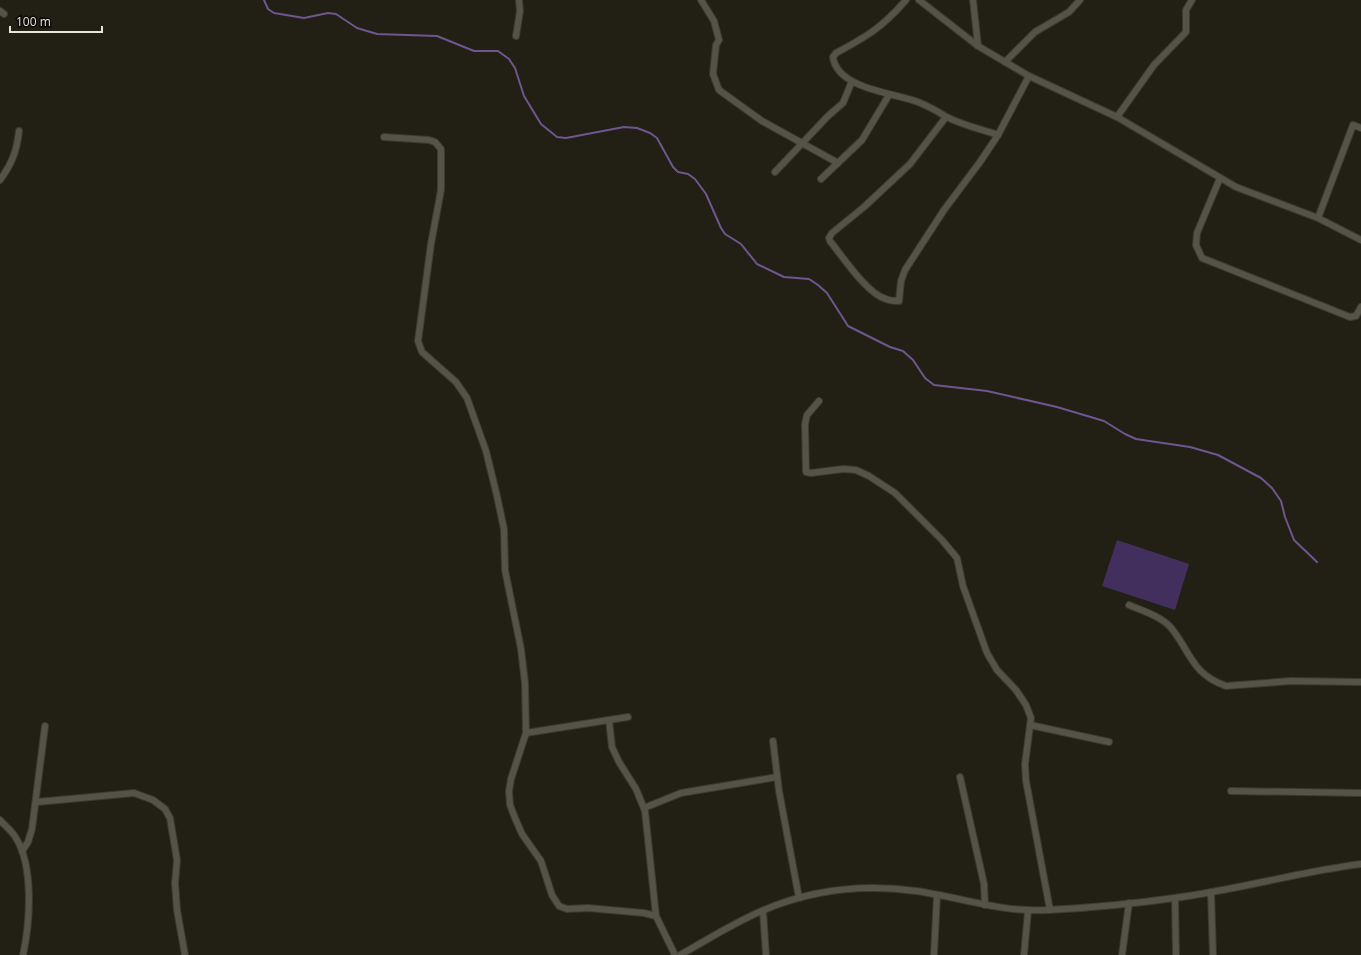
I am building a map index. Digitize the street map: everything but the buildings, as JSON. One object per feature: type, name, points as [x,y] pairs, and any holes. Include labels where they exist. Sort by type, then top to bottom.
[{"type":"street","points":[[516,36],[520,11],[519,0]]},
{"type":"street","points":[[701,0],[714,21],[716,30],[718,40],[716,45],[713,74],[719,90],[762,121],[838,163]]},
{"type":"street","points":[[906,0],[887,21],[872,34],[836,53],[833,57],[839,70],[852,81],[889,95],[918,102],[946,117],[998,135]]},
{"type":"street","points":[[919,0],[978,46],[1029,76],[1117,117],[1236,187],[1318,218],[1361,240]]},
{"type":"street","points":[[973,0],[978,46]]},
{"type":"street","points":[[1005,62],[1034,32],[1069,12],[1080,0]]},
{"type":"street","points":[[1117,117],[1154,65],[1186,32],[1186,10],[1192,0]]},
{"type":"street","points":[[946,117],[910,164],[864,207],[832,233],[829,238],[859,278],[877,295],[886,299],[899,301],[901,281],[905,270],[944,210],[998,135],[1029,76]]},
{"type":"street","points":[[775,172],[828,116],[843,103],[852,81]]},
{"type":"street","points":[[821,179],[862,140],[889,95]]},
{"type":"street","points":[[1318,218],[1353,125],[1361,128]]},
{"type":"street","points":[[0,180],[10,166],[17,145],[19,131]]},
{"type":"street","points":[[384,137],[429,140],[435,142],[441,149],[441,190],[430,251],[418,341],[422,352],[456,382],[467,398],[486,450],[504,528],[505,570],[521,649],[525,683],[526,733],[511,779],[510,804],[522,834],[541,861],[552,895],[559,906],[567,909],[644,913],[656,916]]},
{"type":"street","points":[[1220,178],[1196,233],[1196,245],[1202,258],[1350,317],[1356,316],[1361,307]]},
{"type":"street","points":[[818,400],[808,414],[805,424],[806,472],[810,473],[844,468],[856,470],[869,476],[895,493],[942,540],[957,558],[963,586],[988,653],[997,670],[1016,690],[1026,704],[1030,718],[1025,764],[1026,782],[1050,910]]},
{"type":"street","points":[[1129,605],[1163,621],[1172,628],[1188,656],[1199,670],[1221,684],[1243,686],[1291,682],[1361,682]]},
{"type":"street","points":[[526,733],[628,717]]},
{"type":"street","points":[[609,720],[612,747],[619,762],[636,789],[644,808],[648,823],[656,916],[675,955]]},
{"type":"street","points":[[1030,725],[1109,742]]},
{"type":"street","points":[[22,851],[28,842],[37,802],[45,726]]},
{"type":"street","points":[[773,741],[777,777],[798,898]]},
{"type":"street","points":[[960,776],[984,884],[986,904]]},
{"type":"street","points":[[644,808],[681,793],[777,777]]},
{"type":"street","points":[[1231,791],[1361,793]]},
{"type":"street","points":[[37,802],[134,793],[153,800],[165,809],[170,818],[177,860],[175,883],[177,910],[185,955]]},
{"type":"street","points":[[0,820],[16,837],[29,874],[23,955]]},
{"type":"street","points":[[680,955],[763,911],[798,898],[829,891],[867,888],[915,891],[1028,911],[1050,910],[1175,898],[1332,868],[1361,864]]},
{"type":"street","points":[[1211,892],[1213,955]]},
{"type":"street","points":[[934,955],[937,895]]},
{"type":"street","points":[[1175,898],[1176,955]]},
{"type":"street","points":[[1122,955],[1129,903]]},
{"type":"street","points":[[763,911],[766,955]]},
{"type":"street","points":[[1024,955],[1028,911]]},
{"type":"shaded area","points":[[1117,540],[1189,564],[1175,610],[1102,586]]},
{"type":"waterway","points":[[264,0],[268,9],[274,13],[304,18],[328,13],[336,14],[357,28],[377,34],[437,36],[474,51],[498,51],[509,59],[515,68],[524,96],[541,124],[557,137],[566,138],[624,127],[637,128],[650,133],[657,138],[673,167],[678,172],[688,174],[695,179],[706,194],[725,234],[741,244],[757,264],[784,277],[809,279],[818,285],[827,293],[848,326],[890,347],[903,351],[913,360],[925,378],[934,385],[987,391],[1057,407],[1104,421],[1136,439],[1190,447],[1218,455],[1261,478],[1272,488],[1281,501],[1285,517],[1294,540],[1317,562]]}]
